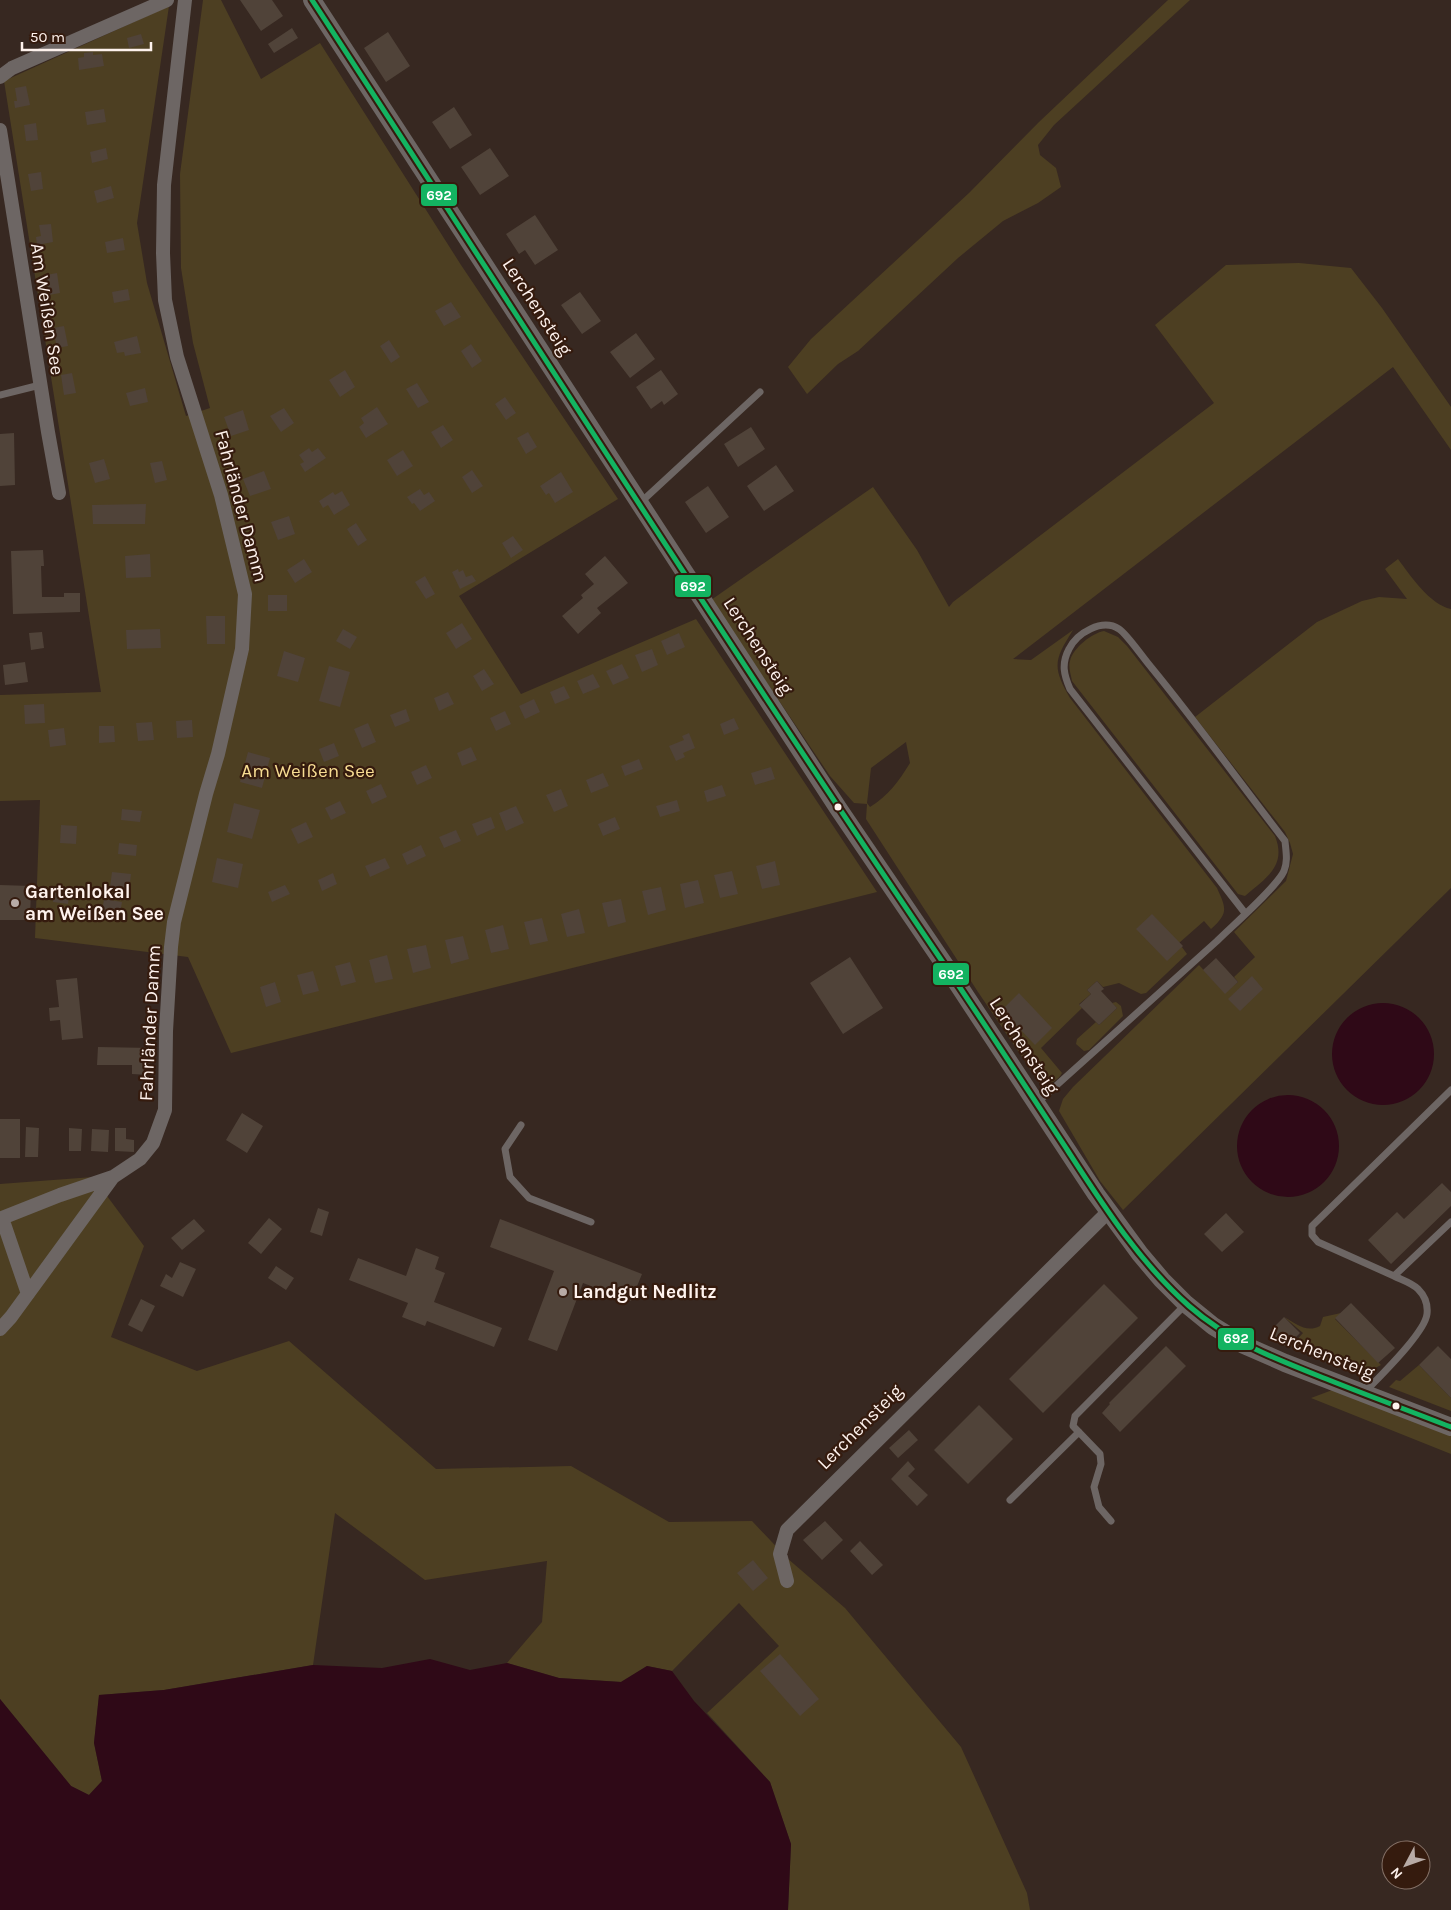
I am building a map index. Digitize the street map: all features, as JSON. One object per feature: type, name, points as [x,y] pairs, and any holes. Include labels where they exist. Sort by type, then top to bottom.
[{"type":"street","points":[[0,77],[12,68],[167,0]]},
{"type":"street","name":"Fahrländer Damm","points":[[28,1294],[2,1218],[113,1177],[140,1159],[153,1143],[165,1110],[166,1031],[174,922],[242,649],[245,594],[221,495],[177,357],[165,300],[163,253],[164,185],[185,0]]},
{"type":"street","name":"Lerchensteig","points":[[312,0],[838,808],[1108,1212],[1140,1254],[1186,1304],[1213,1326],[1244,1345],[1285,1363],[1451,1427]]},
{"type":"street","name":"Am Weißen See","points":[[0,130],[59,493]]},
{"type":"street","name":"Fahrländer Damm","points":[[0,1329],[28,1294],[113,1177]]},
{"type":"street","name":"Lerchensteig","points":[[787,1581],[780,1554],[787,1530],[1108,1212]]},
{"type":"lane","points":[[0,395],[40,385]]},
{"type":"lane","points":[[640,503],[760,392]]},
{"type":"lane","points":[[1036,1104],[1244,913],[1283,873],[1287,859],[1285,841],[1164,683],[1120,629],[1106,624],[1094,627],[1078,637],[1069,649],[1064,675],[1070,689],[1244,913]]},
{"type":"lane","points":[[1363,1393],[1410,1344],[1427,1316],[1427,1304],[1418,1288],[1318,1242],[1312,1235],[1312,1226],[1451,1090]]},
{"type":"lane","points":[[521,1125],[505,1148],[510,1177],[529,1198],[590,1222]]},
{"type":"lane","points":[[1394,1276],[1451,1222]]},
{"type":"lane","points":[[1111,1521],[1099,1507],[1094,1487],[1101,1464],[1100,1454],[1073,1426],[1075,1416],[1186,1304]]},
{"type":"lane","points":[[1010,1500],[1079,1432]]},
{"type":"green space","name":"Am Weißen See","points":[[203,0],[221,0],[261,79],[320,43],[461,265],[618,499],[459,596],[521,694],[696,619],[877,892],[231,1053],[188,957],[35,938],[40,800],[0,801],[0,695],[101,692],[4,81],[169,6],[137,223],[147,283],[186,416],[210,408],[193,343],[181,268],[180,174]]},
{"type":"green space","points":[[1168,0],[1190,0],[1054,125],[1038,145],[1040,155],[1056,168],[1061,187],[1038,203],[1003,221],[958,258],[858,351],[838,364],[807,394],[788,367],[811,339],[969,193],[1039,122]]},
{"type":"green space","points":[[1299,263],[1351,268],[1382,308],[1451,407],[1451,450],[1393,367],[1013,659],[1031,660],[1073,630],[1062,649],[1058,664],[1060,679],[1070,698],[1217,888],[1224,906],[1221,919],[1211,929],[1204,921],[1179,943],[1187,954],[1146,993],[1141,994],[1119,983],[1103,987],[1097,981],[1087,990],[1091,994],[1079,1004],[1082,1008],[1041,1048],[1062,1073],[1053,1082],[1041,1085],[978,992],[866,819],[867,804],[854,803],[830,776],[711,600],[873,487],[917,550],[949,607],[953,602],[1214,403],[1155,325],[1226,265]],"holes":[[[906,742],[910,763],[893,788],[870,807],[867,803],[871,768]]]},
{"type":"green space","points":[[1398,559],[1428,596],[1451,609],[1451,888],[1123,1210],[1100,1181],[1059,1111],[1063,1099],[1073,1087],[1199,965],[1225,993],[1238,982],[1234,977],[1255,957],[1234,932],[1286,881],[1293,854],[1285,832],[1195,717],[1317,622],[1362,601],[1379,597],[1407,599],[1385,569]]},
{"type":"green space","points":[[1104,631],[1118,637],[1127,646],[1275,836],[1278,846],[1276,863],[1267,877],[1245,896],[1238,894],[1072,681],[1069,663],[1075,651],[1089,638]]},
{"type":"green space","points":[[1116,1002],[1121,1006],[1123,1016],[1089,1050],[1084,1051],[1076,1044],[1077,1039],[1096,1022],[1099,1025],[1117,1008],[1112,1003]]},
{"type":"green space","points":[[93,1177],[144,1246],[111,1337],[197,1371],[289,1341],[436,1469],[571,1466],[669,1522],[752,1521],[787,1558],[845,1608],[961,1747],[1027,1893],[1030,1910],[788,1910],[791,1844],[770,1782],[707,1713],[779,1646],[739,1603],[672,1671],[647,1666],[621,1682],[559,1678],[507,1663],[542,1622],[547,1561],[425,1580],[335,1513],[313,1665],[164,1690],[99,1695],[94,1743],[102,1781],[89,1795],[71,1786],[0,1699],[0,1184]]},
{"type":"green space","points":[[1341,1313],[1335,1319],[1381,1365],[1362,1375],[1291,1346],[1303,1333],[1284,1317],[1302,1327],[1310,1329],[1320,1326],[1323,1317]]},
{"type":"green space","points":[[1419,1365],[1451,1398],[1451,1411],[1389,1387],[1396,1380],[1400,1381]]},
{"type":"green space","points":[[1335,1389],[1451,1435],[1451,1454],[1311,1398]]},
{"type":"shaded area","points":[[1383,1003],[1403,1007],[1419,1018],[1430,1034],[1434,1054],[1430,1074],[1419,1090],[1403,1101],[1383,1105],[1363,1101],[1347,1090],[1336,1074],[1332,1054],[1336,1034],[1347,1018],[1363,1007]]},
{"type":"shaded area","points":[[1288,1095],[1308,1099],[1324,1110],[1335,1126],[1339,1146],[1335,1166],[1324,1182],[1308,1193],[1288,1197],[1268,1193],[1252,1182],[1241,1166],[1237,1146],[1241,1126],[1252,1110],[1268,1099]]},
{"type":"shaded area","points":[[430,1659],[470,1670],[507,1663],[559,1678],[621,1682],[647,1666],[672,1671],[694,1701],[770,1782],[791,1844],[788,1910],[0,1910],[0,1699],[71,1786],[89,1795],[102,1781],[94,1743],[99,1695],[164,1690],[313,1665],[382,1668]]},
{"type":"building","points":[[240,0],[272,0],[283,16],[261,31]]},
{"type":"building","points":[[292,28],[298,38],[274,53],[268,44]]},
{"type":"building","points":[[388,32],[410,66],[386,82],[364,48]]},
{"type":"building","points":[[141,34],[144,44],[129,48],[127,38]]},
{"type":"building","points":[[93,52],[93,55],[102,54],[104,66],[79,70],[78,58],[84,57],[84,53]]},
{"type":"building","points":[[26,86],[30,105],[15,108],[14,101],[17,101],[15,88]]},
{"type":"building","points":[[454,107],[472,135],[450,149],[432,122]]},
{"type":"building","points":[[104,109],[106,122],[87,125],[85,112]]},
{"type":"building","points":[[36,123],[38,140],[26,141],[24,125]]},
{"type":"building","points":[[106,148],[108,159],[92,163],[90,152]]},
{"type":"building","points":[[490,148],[509,176],[480,195],[461,167]]},
{"type":"building","points":[[41,172],[43,189],[31,191],[28,174]]},
{"type":"building","points":[[111,186],[114,198],[97,203],[94,191]]},
{"type":"building","points":[[535,215],[558,250],[535,265],[525,250],[519,254],[506,234]]},
{"type":"building","points":[[51,224],[53,242],[37,245],[36,237],[41,236],[39,225]]},
{"type":"building","points":[[123,238],[125,250],[107,253],[105,242]]},
{"type":"building","points":[[57,273],[60,293],[49,295],[46,275]]},
{"type":"building","points":[[128,289],[130,300],[114,303],[112,292]]},
{"type":"building","points":[[580,292],[601,321],[582,334],[561,305]]},
{"type":"building","points":[[451,302],[461,317],[444,326],[435,311]]},
{"type":"building","points":[[64,326],[68,346],[57,348],[53,328]]},
{"type":"building","points":[[636,333],[655,359],[630,378],[610,352]]},
{"type":"building","points":[[137,336],[141,353],[125,356],[124,352],[117,353],[114,342]]},
{"type":"building","points":[[389,340],[400,357],[391,363],[380,346]]},
{"type":"building","points":[[471,344],[482,361],[472,368],[461,351]]},
{"type":"building","points":[[345,370],[355,387],[340,397],[329,380]]},
{"type":"building","points":[[661,370],[678,394],[664,405],[662,401],[651,409],[636,387]]},
{"type":"building","points":[[72,373],[76,393],[64,395],[61,375]]},
{"type":"building","points":[[417,383],[429,402],[418,408],[406,389]]},
{"type":"building","points":[[145,388],[148,402],[130,406],[126,393]]},
{"type":"building","points":[[505,397],[516,413],[506,420],[495,404]]},
{"type":"building","points":[[377,407],[388,424],[366,438],[359,427],[364,423],[361,418]]},
{"type":"building","points":[[284,408],[294,423],[281,432],[270,416]]},
{"type":"building","points":[[243,410],[249,430],[231,436],[224,417]]},
{"type":"building","points":[[443,425],[453,440],[441,448],[431,432]]},
{"type":"building","points":[[751,427],[765,449],[738,467],[724,444]]},
{"type":"building","points":[[528,432],[537,447],[526,454],[517,438]]},
{"type":"building","points":[[14,433],[15,485],[0,486],[0,434]]},
{"type":"building","points":[[309,448],[312,452],[318,448],[326,458],[305,472],[300,464],[304,462],[299,455]]},
{"type":"building","points":[[403,450],[413,466],[397,476],[387,460]]},
{"type":"building","points":[[104,459],[110,479],[95,483],[89,463]]},
{"type":"building","points":[[162,461],[167,480],[155,483],[150,463]]},
{"type":"building","points":[[776,465],[794,491],[764,511],[747,486]]},
{"type":"building","points":[[472,470],[483,486],[472,493],[462,477]]},
{"type":"building","points":[[264,471],[271,489],[250,496],[243,479]]},
{"type":"building","points":[[561,472],[573,492],[555,503],[549,493],[546,495],[540,486]]},
{"type":"building","points":[[708,486],[729,517],[706,533],[685,502]]},
{"type":"building","points":[[420,489],[424,495],[429,492],[435,501],[420,511],[407,497]]},
{"type":"building","points":[[342,491],[350,505],[334,515],[328,505],[323,508],[319,501],[333,492],[335,495]]},
{"type":"building","points":[[146,504],[145,524],[93,524],[92,505]]},
{"type":"building","points":[[289,516],[295,534],[278,540],[271,522]]},
{"type":"building","points":[[356,523],[367,540],[358,546],[347,529]]},
{"type":"building","points":[[513,536],[523,550],[511,558],[502,543]]},
{"type":"building","points":[[43,550],[44,566],[41,566],[42,597],[64,597],[64,593],[80,593],[80,612],[13,614],[11,551]]},
{"type":"building","points":[[150,554],[151,577],[126,578],[125,556]]},
{"type":"building","points":[[605,556],[628,583],[597,608],[601,613],[578,634],[562,616],[583,598],[581,595],[594,584],[585,574]]},
{"type":"building","points":[[304,559],[312,572],[295,583],[287,570]]},
{"type":"building","points":[[458,569],[459,572],[463,570],[466,577],[472,575],[476,581],[460,589],[452,572]]},
{"type":"building","points":[[425,576],[435,594],[426,599],[415,582]]},
{"type":"building","points":[[268,595],[287,595],[287,611],[268,611]]},
{"type":"building","points":[[206,616],[225,616],[225,644],[207,644]]},
{"type":"building","points":[[462,623],[472,639],[456,649],[446,633]]},
{"type":"building","points":[[160,629],[161,648],[127,649],[126,630]]},
{"type":"building","points":[[343,629],[357,637],[350,649],[336,641]]},
{"type":"building","points":[[42,632],[44,648],[31,650],[29,633]]},
{"type":"building","points":[[679,633],[685,647],[667,655],[661,641]]},
{"type":"building","points":[[652,649],[658,665],[642,672],[635,655]]},
{"type":"building","points":[[284,651],[305,658],[298,682],[277,676]]},
{"type":"building","points":[[25,662],[28,682],[5,685],[3,665]]},
{"type":"building","points":[[622,664],[629,678],[613,685],[606,671]]},
{"type":"building","points":[[329,666],[350,672],[340,707],[319,701]]},
{"type":"building","points":[[484,669],[494,684],[482,691],[473,676]]},
{"type":"building","points":[[593,674],[600,687],[583,694],[577,681]]},
{"type":"building","points":[[564,686],[570,698],[555,704],[550,692]]},
{"type":"building","points":[[448,692],[454,704],[439,711],[434,698]]},
{"type":"building","points":[[534,699],[540,712],[525,719],[519,706]]},
{"type":"building","points":[[44,704],[45,723],[25,724],[24,705]]},
{"type":"building","points":[[406,709],[410,721],[395,727],[390,715]]},
{"type":"building","points":[[505,711],[511,724],[496,731],[490,718]]},
{"type":"building","points":[[734,718],[739,729],[724,735],[720,724]]},
{"type":"building","points":[[192,720],[193,737],[177,738],[176,721]]},
{"type":"building","points":[[152,722],[154,740],[138,741],[136,723]]},
{"type":"building","points":[[368,723],[376,742],[362,748],[354,729]]},
{"type":"building","points":[[99,726],[114,726],[115,742],[99,743]]},
{"type":"building","points":[[64,728],[66,745],[50,747],[48,730]]},
{"type":"building","points":[[689,733],[695,748],[683,753],[685,757],[676,761],[669,746],[684,740],[682,736]]},
{"type":"building","points":[[334,743],[339,756],[324,762],[319,749]]},
{"type":"building","points":[[471,747],[477,760],[462,766],[457,753]]},
{"type":"building","points":[[248,752],[270,758],[262,788],[240,782]]},
{"type":"building","points":[[639,759],[643,769],[625,776],[621,766]]},
{"type":"building","points":[[426,765],[432,778],[417,785],[411,772]]},
{"type":"building","points":[[771,767],[775,779],[755,785],[751,773]]},
{"type":"building","points":[[603,773],[609,786],[591,793],[586,780]]},
{"type":"building","points":[[381,784],[387,797],[372,804],[366,791]]},
{"type":"building","points":[[722,785],[726,796],[707,802],[704,791]]},
{"type":"building","points":[[561,789],[568,806],[554,812],[546,795]]},
{"type":"building","points":[[677,800],[680,811],[660,817],[656,806]]},
{"type":"building","points":[[340,801],[346,813],[331,820],[325,808]]},
{"type":"building","points":[[234,803],[260,810],[252,839],[227,832]]},
{"type":"building","points":[[516,806],[524,823],[506,831],[499,813]]},
{"type":"building","points":[[122,809],[142,811],[140,822],[121,820]]},
{"type":"building","points":[[491,817],[495,828],[477,836],[472,824]]},
{"type":"building","points":[[615,817],[620,829],[603,836],[598,824]]},
{"type":"building","points":[[306,822],[313,837],[298,844],[291,829]]},
{"type":"building","points":[[61,825],[77,826],[76,844],[60,843]]},
{"type":"building","points":[[456,830],[461,841],[444,848],[439,837]]},
{"type":"building","points":[[119,843],[137,845],[136,856],[118,854]]},
{"type":"building","points":[[421,845],[426,856],[407,865],[402,854]]},
{"type":"building","points":[[217,858],[243,864],[238,888],[212,882]]},
{"type":"building","points":[[385,858],[390,868],[370,877],[365,866]]},
{"type":"building","points":[[775,861],[780,885],[762,889],[756,866]]},
{"type":"building","points":[[732,871],[738,894],[720,898],[714,875]]},
{"type":"building","points":[[112,872],[131,874],[129,890],[110,887]]},
{"type":"building","points":[[333,873],[337,884],[322,891],[318,880]]},
{"type":"building","points":[[698,880],[704,903],[685,908],[680,884]]},
{"type":"building","name":"Gartenlokal am Weißen See","points":[[0,885],[31,886],[30,920],[0,920]]},
{"type":"building","points":[[285,885],[290,894],[272,902],[268,892]]},
{"type":"building","points":[[54,886],[70,888],[68,904],[53,902]]},
{"type":"building","points":[[661,887],[666,910],[648,915],[642,891]]},
{"type":"building","points":[[104,899],[122,902],[120,914],[102,911]]},
{"type":"building","points":[[621,899],[626,922],[608,927],[602,903]]},
{"type":"building","points":[[579,909],[585,933],[567,937],[561,914]]},
{"type":"building","points":[[1152,914],[1183,946],[1167,961],[1136,929]]},
{"type":"building","points":[[542,918],[548,941],[530,945],[524,922]]},
{"type":"building","points":[[503,925],[509,949],[491,953],[485,930]]},
{"type":"building","points":[[463,936],[469,959],[451,964],[445,940]]},
{"type":"building","points":[[426,945],[431,968],[413,973],[407,949]]},
{"type":"building","points":[[387,955],[393,979],[375,983],[369,960]]},
{"type":"building","points":[[850,957],[883,1008],[843,1034],[810,983]]},
{"type":"building","points":[[1216,958],[1238,982],[1225,994],[1203,970]]},
{"type":"building","points":[[350,962],[356,982],[341,986],[335,966]]},
{"type":"building","points":[[313,971],[319,991],[303,995],[297,975]]},
{"type":"building","points":[[1252,976],[1263,989],[1240,1011],[1228,999]]},
{"type":"building","points":[[77,978],[83,1038],[62,1040],[60,1020],[50,1021],[49,1008],[59,1007],[56,980]]},
{"type":"building","points":[[1097,981],[1104,989],[1101,991],[1117,1008],[1099,1025],[1079,1005],[1091,994],[1087,990]]},
{"type":"building","points":[[275,982],[281,1002],[266,1007],[260,987]]},
{"type":"building","points":[[1019,993],[1052,1028],[1035,1045],[1002,1010]]},
{"type":"building","points":[[98,1047],[151,1048],[149,1075],[132,1074],[132,1065],[97,1065]]},
{"type":"building","points":[[242,1113],[263,1126],[247,1153],[226,1140]]},
{"type":"building","points":[[0,1119],[20,1119],[20,1158],[0,1158]]},
{"type":"building","points":[[26,1127],[39,1128],[38,1157],[25,1157]]},
{"type":"building","points":[[69,1128],[82,1129],[81,1151],[69,1151]]},
{"type":"building","points":[[115,1128],[126,1128],[126,1139],[134,1140],[134,1152],[115,1151]]},
{"type":"building","points":[[92,1129],[109,1130],[108,1152],[91,1151]]},
{"type":"building","points":[[1442,1183],[1451,1192],[1451,1206],[1391,1264],[1368,1240],[1397,1212],[1404,1219]]},
{"type":"building","points":[[318,1208],[329,1212],[322,1236],[310,1232]]},
{"type":"building","points":[[1226,1213],[1244,1232],[1222,1252],[1204,1234]]},
{"type":"building","points":[[269,1218],[282,1229],[261,1254],[248,1243]]},
{"type":"building","points":[[194,1219],[205,1231],[182,1250],[171,1238]]},
{"type":"building","name":"Landgut Nedlitz","points":[[500,1219],[642,1274],[631,1301],[583,1283],[557,1351],[528,1340],[554,1271],[490,1247]]},
{"type":"building","points":[[416,1248],[439,1257],[435,1269],[445,1273],[434,1302],[502,1328],[494,1347],[427,1321],[425,1326],[402,1317],[408,1303],[349,1280],[358,1258],[406,1276]]},
{"type":"building","points":[[180,1262],[196,1269],[183,1297],[160,1286],[166,1274],[172,1278]]},
{"type":"building","points":[[276,1266],[294,1278],[286,1290],[268,1278]]},
{"type":"building","points":[[1104,1284],[1138,1318],[1043,1413],[1009,1379]]},
{"type":"building","points":[[141,1299],[155,1306],[142,1332],[128,1325]]},
{"type":"building","points":[[1351,1303],[1395,1348],[1378,1363],[1335,1318]]},
{"type":"building","points":[[1284,1317],[1300,1333],[1286,1347],[1270,1331]]},
{"type":"building","points":[[1166,1346],[1186,1366],[1120,1432],[1102,1413],[1109,1403]]},
{"type":"building","points":[[1438,1346],[1451,1359],[1451,1398],[1419,1365]]},
{"type":"building","points":[[979,1405],[1013,1439],[968,1484],[934,1450]]},
{"type":"building","points":[[909,1430],[918,1440],[898,1458],[889,1448]]},
{"type":"building","points":[[908,1461],[915,1469],[908,1476],[928,1495],[917,1506],[891,1479]]},
{"type":"building","points":[[825,1521],[843,1540],[822,1560],[803,1540]]},
{"type":"building","points":[[860,1541],[883,1565],[872,1575],[850,1551]]},
{"type":"building","points":[[753,1560],[768,1578],[753,1591],[737,1573]]},
{"type":"building","points":[[780,1654],[819,1699],[800,1716],[760,1671]]},
{"type":"transit line","name":"692","points":[[312,0],[863,844],[1095,1192],[1138,1252],[1189,1306],[1205,1319],[1238,1340],[1291,1365],[1451,1427]]},
{"type":"place","name":"Gartenlokal am Weißen See","points":[[15,903]]},
{"type":"place","name":"Landgut Nedlitz","points":[[563,1292]]}]
